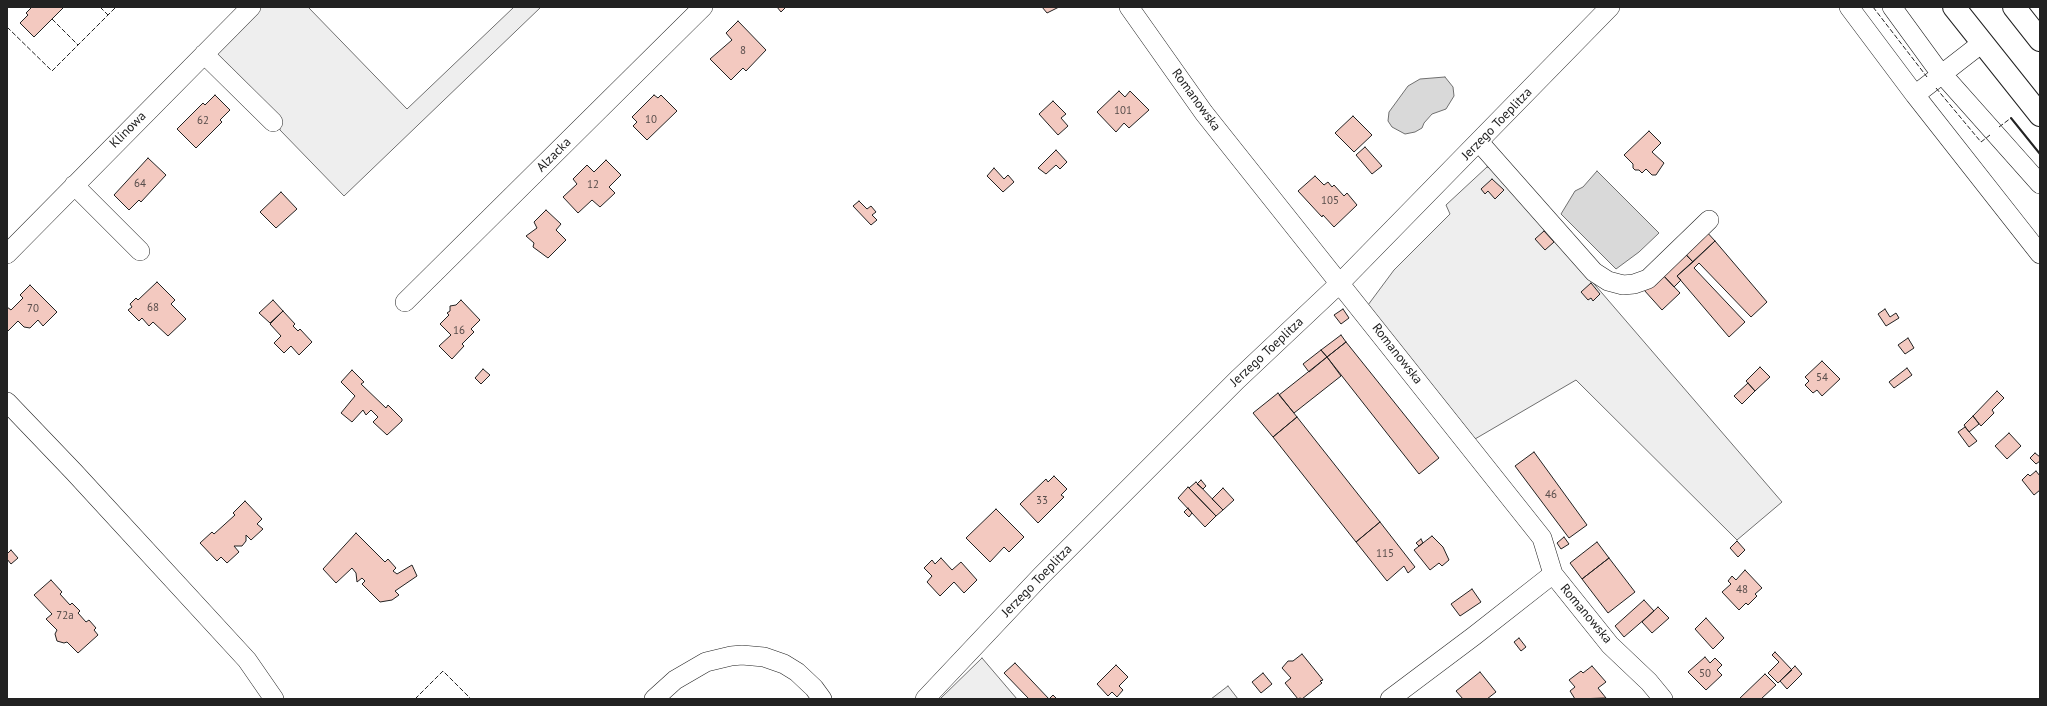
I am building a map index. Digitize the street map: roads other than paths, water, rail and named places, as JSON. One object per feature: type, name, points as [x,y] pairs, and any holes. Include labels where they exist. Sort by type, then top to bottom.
[{"type":"highway","points":[[1954,7],[2040,115]]},
{"type":"highway","points":[[2014,7],[2040,40]]},
{"type":"street","name":"Klinowa","points":[[7,254],[251,7]]},
{"type":"street","name":"Alzacka","points":[[404,302],[703,7]]},
{"type":"street","name":"Romanowska","points":[[1129,7],[1204,113],[1542,538],[1553,574],[1610,644],[1650,682],[1663,699]]},
{"type":"street","name":"Jerzego Toeplitza","points":[[925,699],[1046,571],[1237,380],[1340,284],[1610,7]]},
{"type":"street","points":[[1849,7],[1915,95],[2040,254]]},
{"type":"street","points":[[1892,7],[1942,74],[2040,184]]},
{"type":"street","points":[[1915,95],[1982,43]]},
{"type":"street","points":[[204,54],[272,122]]},
{"type":"street","points":[[1479,142],[1594,272],[1608,281],[1623,285],[1634,284],[1648,279],[1709,220]]},
{"type":"street","points":[[74,185],[140,251]]},
{"type":"street","points":[[7,402],[74,472],[247,660],[274,699]]},
{"type":"street","points":[[1390,699],[1553,574]]},
{"type":"street","points":[[654,699],[676,680],[706,662],[742,655],[764,657],[784,664],[797,672],[814,688],[822,699]]}]
